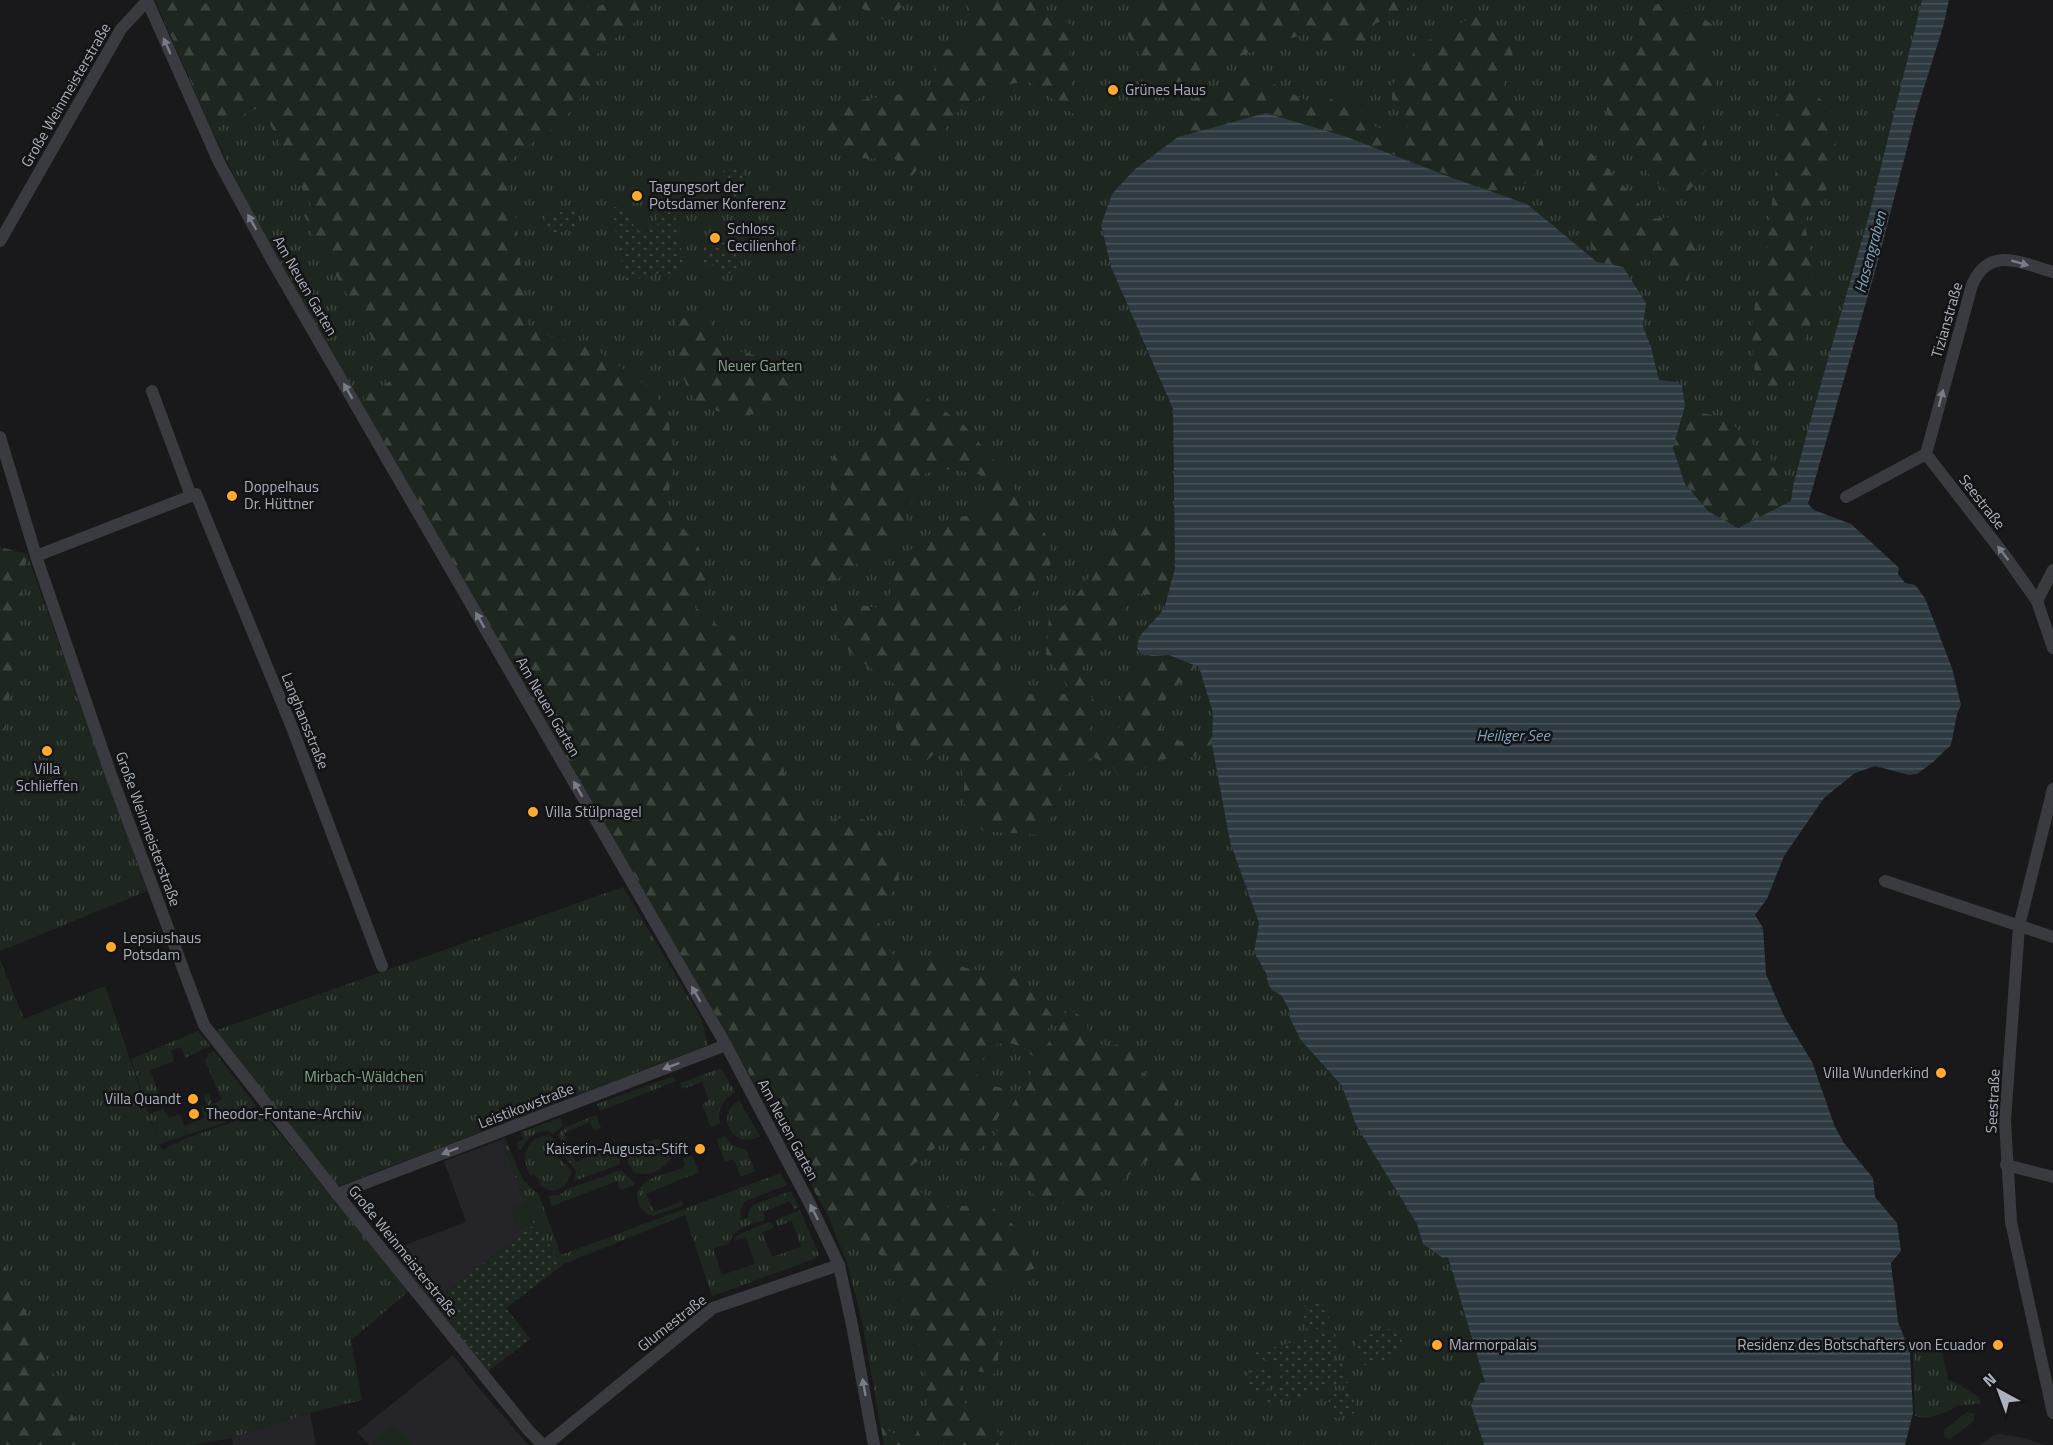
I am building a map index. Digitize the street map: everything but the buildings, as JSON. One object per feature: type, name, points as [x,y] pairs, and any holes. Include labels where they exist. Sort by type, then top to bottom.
[{"type":"street","name":"Große Weinmeisterstraße","points":[[0,241],[121,29],[147,1]]},
{"type":"street","name":"Am Neuen Garten","points":[[147,1],[219,162],[273,262],[726,1045],[810,1204],[839,1265],[874,1445]]},
{"type":"street","name":"Tizianstraße","points":[[1926,454],[1977,273],[1987,264],[1998,260],[2010,260],[2053,272]]},
{"type":"street","name":"Langhansstraße","points":[[152,391],[190,496],[196,494],[291,725],[382,966]]},
{"type":"street","name":"Große Weinmeisterstraße","points":[[0,437],[36,556],[110,772],[204,1025],[529,1431],[545,1445]]},
{"type":"street","points":[[1846,497],[1926,454]]},
{"type":"street","name":"Seestraße","points":[[1926,454],[2006,557],[2037,602],[2053,648]]},
{"type":"street","points":[[36,556],[190,496]]},
{"type":"street","points":[[2037,602],[2053,570]]},
{"type":"street","name":"Seestraße","points":[[2053,789],[2019,926],[2005,1121],[2010,1222],[2053,1413]]},
{"type":"street","points":[[1885,881],[2053,937]]},
{"type":"street","name":"Leistikowstraße","points":[[337,1194],[726,1045]]},
{"type":"street","points":[[2007,1165],[2053,1177]]},
{"type":"street","name":"Glumestraße","points":[[545,1445],[713,1308],[839,1265]]},
{"type":"shaded area","points":[[501,1140],[534,1225],[431,1303],[389,1251],[466,1222],[444,1161]]},
{"type":"shaded area","points":[[453,1355],[528,1445],[369,1445],[357,1432]]},
{"type":"shaded area","points":[[310,1413],[316,1445],[233,1445],[232,1438]]},
{"type":"shaded area","points":[[1994,1435],[2024,1438],[2045,1445],[1980,1445]]},
{"type":"green space","name":"Neuer Garten","points":[[155,0],[1922,0],[1869,215],[1807,433],[1791,501],[1708,511],[1676,382],[1659,380],[1643,326],[1646,303],[1623,268],[1597,262],[1527,204],[1266,113],[1178,137],[1135,169],[1112,194],[1101,225],[1111,267],[1173,409],[1175,568],[1164,609],[1139,637],[1153,656],[1169,655],[1199,666],[1213,713],[1214,735],[1230,842],[1259,923],[1254,952],[1266,973],[1268,984],[1272,990],[1281,995],[1289,1009],[1290,1018],[1300,1039],[1342,1086],[1356,1125],[1417,1224],[1423,1244],[1448,1256],[1485,1382],[1471,1405],[1484,1445],[884,1445],[862,1321],[847,1263],[829,1217],[731,1041],[272,254],[210,126]]},
{"type":"green space","points":[[197,0],[218,8],[219,0],[589,0],[588,8],[624,0],[639,0],[648,11],[596,55],[591,85],[561,123],[525,148],[502,168],[515,210],[527,327],[558,339],[591,346],[655,391],[669,422],[673,468],[666,507],[699,548],[706,578],[690,603],[735,637],[742,689],[760,732],[783,764],[787,796],[819,822],[852,817],[873,822],[898,857],[899,882],[876,915],[891,954],[931,960],[1016,979],[1038,997],[1054,1018],[1033,1056],[1013,1044],[1003,1043],[990,1047],[975,1073],[985,1084],[1002,1088],[1006,1104],[975,1157],[943,1142],[910,1167],[920,1192],[948,1207],[988,1204],[1022,1232],[1038,1267],[1010,1278],[990,1299],[999,1347],[997,1374],[960,1369],[965,1403],[992,1418],[1003,1445],[947,1445],[930,1435],[930,1445],[884,1445],[881,1427],[912,1442],[928,1409],[924,1357],[890,1264],[868,1244],[839,1243],[829,1217],[731,1041],[391,456],[363,397],[393,380],[391,372],[314,237],[304,215],[313,210],[261,106],[219,127],[210,126],[157,3]]},
{"type":"green space","points":[[778,0],[836,0],[846,33],[827,54],[807,37],[797,10]]},
{"type":"green space","points":[[845,0],[909,0],[887,21]]},
{"type":"green space","points":[[965,0],[1030,0],[1071,25],[1069,69],[1075,115],[1026,80],[996,88],[958,111],[908,182],[895,159],[856,158],[823,137],[824,110],[861,100],[929,90],[939,49],[977,50]]},
{"type":"green space","points":[[1161,0],[1415,0],[1411,6],[1375,24],[1368,43],[1324,42],[1309,32],[1232,59],[1160,92],[1124,28]]},
{"type":"green space","points":[[1667,2],[1702,17],[1715,27],[1701,55],[1719,71],[1714,98],[1699,117],[1707,143],[1708,163],[1699,180],[1678,199],[1652,179],[1608,118],[1601,77],[1622,48],[1637,36],[1641,8]]},
{"type":"green space","points":[[1477,17],[1508,34],[1515,66],[1504,82],[1514,104],[1538,126],[1545,150],[1535,174],[1522,186],[1491,191],[1347,137],[1266,113],[1178,137],[1180,107],[1246,70],[1321,108],[1341,90],[1360,107],[1366,121],[1394,136],[1408,126],[1392,99],[1392,85],[1413,54],[1442,29]]},
{"type":"green space","points":[[1806,88],[1829,106],[1836,153],[1835,168],[1830,182],[1804,221],[1810,248],[1815,310],[1793,378],[1780,393],[1763,393],[1755,376],[1752,333],[1755,303],[1765,276],[1779,143],[1773,122],[1791,90]]},
{"type":"green space","points":[[1587,150],[1609,169],[1652,219],[1679,216],[1698,241],[1688,282],[1663,275],[1644,246],[1635,250],[1636,270],[1597,262],[1585,227],[1585,193],[1577,170]]},
{"type":"green space","points":[[741,167],[747,197],[732,200],[731,195],[728,195],[723,171]]},
{"type":"green space","points":[[625,205],[627,215],[631,214],[635,232],[658,227],[656,214],[674,210],[684,266],[678,268],[678,272],[662,275],[659,273],[626,282],[611,208]]},
{"type":"green space","points":[[573,209],[578,216],[576,229],[549,234],[546,232],[543,223],[545,215]]},
{"type":"green space","points":[[733,241],[739,271],[719,275],[717,264],[704,266],[700,247]]},
{"type":"green space","points":[[709,314],[713,344],[757,356],[800,372],[777,411],[734,417],[699,404],[688,391],[676,354],[675,320]]},
{"type":"green space","points":[[892,389],[918,392],[963,424],[999,466],[1048,538],[1051,570],[1026,601],[1006,616],[1000,674],[1017,694],[1073,694],[1046,654],[1049,617],[1077,595],[1099,562],[1115,524],[1139,522],[1174,528],[1175,568],[1162,595],[1131,594],[1114,632],[1090,652],[1079,674],[1096,705],[1089,734],[1119,732],[1121,694],[1143,672],[1169,655],[1197,665],[1166,697],[1161,729],[1183,743],[1214,735],[1212,744],[1190,758],[1161,759],[1121,782],[1114,768],[1093,757],[1062,778],[1059,806],[1039,835],[983,831],[964,803],[964,776],[955,757],[940,748],[918,769],[902,748],[893,716],[896,685],[862,662],[845,647],[822,615],[846,603],[886,609],[894,576],[910,550],[947,520],[994,510],[979,474],[945,469],[926,473],[906,514],[905,538],[846,570],[825,594],[803,569],[830,517],[833,456],[874,447],[890,424]]},
{"type":"green space","points":[[1685,406],[1702,413],[1728,418],[1745,438],[1770,458],[1791,501],[1738,528],[1708,511],[1685,484],[1673,448]]},
{"type":"green space","points":[[0,547],[27,554],[0,775]]},
{"type":"green space","points":[[27,554],[147,891],[0,951],[0,775]]},
{"type":"green space","name":"Mirbach-Wäldchen","points":[[623,887],[701,1018],[708,1045],[339,1186],[325,1179],[209,1033]]},
{"type":"green space","points":[[0,960],[24,1019],[105,986],[159,1145],[163,1150],[260,1110],[409,1291],[351,1340],[362,1400],[310,1413],[232,1438],[191,1445],[0,1445]]},
{"type":"green space","points":[[1068,1009],[1078,1014],[1087,1023],[1089,1032],[1098,1043],[1116,1045],[1133,1036],[1144,1075],[1170,1083],[1204,1186],[1147,1160],[1123,1180],[1081,1203],[1041,1202],[1004,1163],[983,1156]]},
{"type":"green space","points":[[198,1031],[210,1046],[185,1058],[181,1047],[171,1050],[174,1061],[150,1070],[160,1098],[146,1103],[131,1059]]},
{"type":"green space","points":[[214,1051],[256,1106],[224,1123],[159,1144],[149,1114],[163,1109],[169,1118],[180,1114],[184,1126],[205,1118],[201,1107],[207,1105],[204,1094],[208,1093],[213,1104],[222,1100],[205,1061],[208,1054]]},
{"type":"green space","points":[[721,1068],[735,1092],[722,1105],[719,1113],[720,1123],[711,1127],[702,1104],[709,1100],[702,1082],[683,1089],[680,1083]]},
{"type":"green space","points":[[673,1076],[676,1081],[600,1111],[597,1104]]},
{"type":"green space","points":[[739,1100],[760,1136],[742,1139],[730,1130],[727,1122],[728,1114],[731,1107]]},
{"type":"green space","points":[[596,1115],[601,1128],[594,1131],[590,1122],[564,1133],[575,1162],[620,1145],[622,1148],[619,1156],[620,1164],[574,1181],[576,1171],[562,1153],[561,1140],[557,1135],[566,1127]]},
{"type":"green space","points":[[560,1118],[563,1125],[553,1134],[544,1131],[535,1134],[528,1139],[521,1150],[518,1149],[517,1143],[524,1139],[521,1132]]},
{"type":"green space","points":[[549,1135],[556,1141],[556,1156],[571,1170],[564,1186],[555,1190],[549,1190],[539,1184],[541,1181],[533,1174],[531,1176],[526,1162],[530,1144]]},
{"type":"green space","points":[[725,1136],[732,1145],[746,1150],[755,1171],[741,1177],[734,1159],[725,1162],[717,1140]]},
{"type":"green space","points":[[505,1138],[523,1180],[539,1195],[561,1255],[781,1173],[787,1185],[748,1200],[740,1211],[741,1220],[748,1217],[753,1205],[791,1191],[799,1207],[794,1209],[790,1201],[763,1212],[765,1220],[743,1227],[734,1234],[730,1243],[713,1249],[722,1275],[755,1264],[746,1237],[734,1241],[736,1236],[769,1222],[774,1228],[762,1232],[772,1257],[801,1247],[792,1221],[778,1226],[775,1220],[800,1210],[819,1255],[814,1259],[712,1296],[685,1215],[564,1264],[534,1225],[501,1140]]},
{"type":"green space","points":[[656,1139],[666,1142],[671,1148],[672,1155],[668,1162],[653,1172],[644,1174],[634,1172],[628,1164],[632,1149]]},
{"type":"green space","points":[[692,1155],[699,1172],[646,1194],[654,1212],[682,1201],[684,1205],[653,1216],[643,1211],[638,1200],[641,1186],[653,1178],[683,1168],[685,1164],[683,1159]]},
{"type":"green space","points":[[621,1170],[635,1183],[634,1185],[621,1190],[617,1181],[552,1206],[548,1196],[559,1195],[568,1189]]},
{"type":"green space","points":[[525,1202],[534,1225],[518,1231],[510,1208]]},
{"type":"green space","points":[[534,1225],[564,1264],[506,1308],[530,1339],[487,1372],[431,1303]]},
{"type":"green space","points":[[0,1255],[86,1445],[0,1445]]},
{"type":"green space","points":[[1323,1300],[1331,1325],[1308,1331],[1301,1307]]},
{"type":"green space","points":[[1388,1329],[1397,1333],[1401,1339],[1400,1352],[1384,1361],[1362,1364],[1355,1344],[1356,1339]]},
{"type":"green space","points":[[1334,1330],[1339,1348],[1333,1353],[1334,1359],[1339,1364],[1343,1364],[1349,1382],[1267,1407],[1266,1401],[1274,1396],[1281,1382],[1280,1375],[1272,1363],[1256,1358],[1255,1353]]},
{"type":"green space","points":[[1941,1347],[1948,1380],[1979,1397],[1981,1404],[1959,1405],[1947,1412],[1926,1418],[1915,1416],[1911,1349]]},
{"type":"green space","points":[[1259,1368],[1268,1371],[1271,1380],[1268,1389],[1259,1392],[1250,1389],[1247,1380],[1250,1371]]},
{"type":"green space","points":[[1350,1389],[1358,1412],[1334,1419],[1327,1396]]},
{"type":"green space","points":[[1967,1412],[1974,1414],[1974,1421],[1950,1439],[1944,1437],[1944,1430]]},
{"type":"green space","points":[[391,1423],[413,1445],[370,1444]]},
{"type":"water","name":"Heiliger See","points":[[1922,0],[1949,0],[1943,27],[1916,113],[1878,261],[1808,504],[1814,510],[1851,524],[1899,568],[1898,574],[1905,583],[1915,585],[1925,598],[1952,668],[1961,705],[1951,745],[1917,774],[1909,775],[1875,766],[1855,773],[1824,798],[1784,856],[1767,899],[1755,915],[1763,928],[1766,974],[1784,1016],[1812,1062],[1835,1127],[1844,1143],[1873,1178],[1875,1197],[1897,1223],[1901,1251],[1891,1263],[1898,1322],[1910,1352],[1913,1413],[1905,1445],[1484,1445],[1471,1405],[1480,1383],[1485,1382],[1448,1257],[1443,1258],[1423,1244],[1417,1224],[1356,1125],[1342,1086],[1300,1039],[1290,1018],[1289,1009],[1281,995],[1272,990],[1268,984],[1266,973],[1254,952],[1259,923],[1230,842],[1212,744],[1213,713],[1199,667],[1169,655],[1141,654],[1137,648],[1139,637],[1164,609],[1175,568],[1173,409],[1111,267],[1101,225],[1112,194],[1135,169],[1178,137],[1266,113],[1347,137],[1527,204],[1597,262],[1623,267],[1646,303],[1643,326],[1659,380],[1677,382],[1682,386],[1685,406],[1673,448],[1685,484],[1708,511],[1738,528],[1791,501],[1807,433],[1869,215]]},
{"type":"place","name":"Grünes Haus","points":[[1113,90]]},
{"type":"place","name":"Tagungsort der Potsdamer Konferenz","points":[[637,196]]},
{"type":"place","name":"Schloss Cecilienhof","points":[[715,238]]},
{"type":"place","name":"Doppelhaus Dr. Hüttner","points":[[232,496]]},
{"type":"place","name":"Villa Schlieffen","points":[[47,751]]},
{"type":"place","name":"Villa Stülpnagel","points":[[533,812]]},
{"type":"place","name":"Lepsiushaus Potsdam","points":[[111,947]]},
{"type":"place","name":"Villa Wunderkind","points":[[1941,1073]]},
{"type":"place","name":"Villa Quandt","points":[[193,1099]]},
{"type":"place","name":"Theodor-Fontane-Archiv","points":[[194,1114]]},
{"type":"place","name":"Kaiserin-Augusta-Stift","points":[[700,1149]]},
{"type":"place","name":"Marmorpalais","points":[[1437,1345]]},
{"type":"place","name":"Residenz des Botschafters von Ecuador","points":[[1998,1345]]},
{"type":"water label","name":"Hasengraben","points":[[1870,252]]}]
